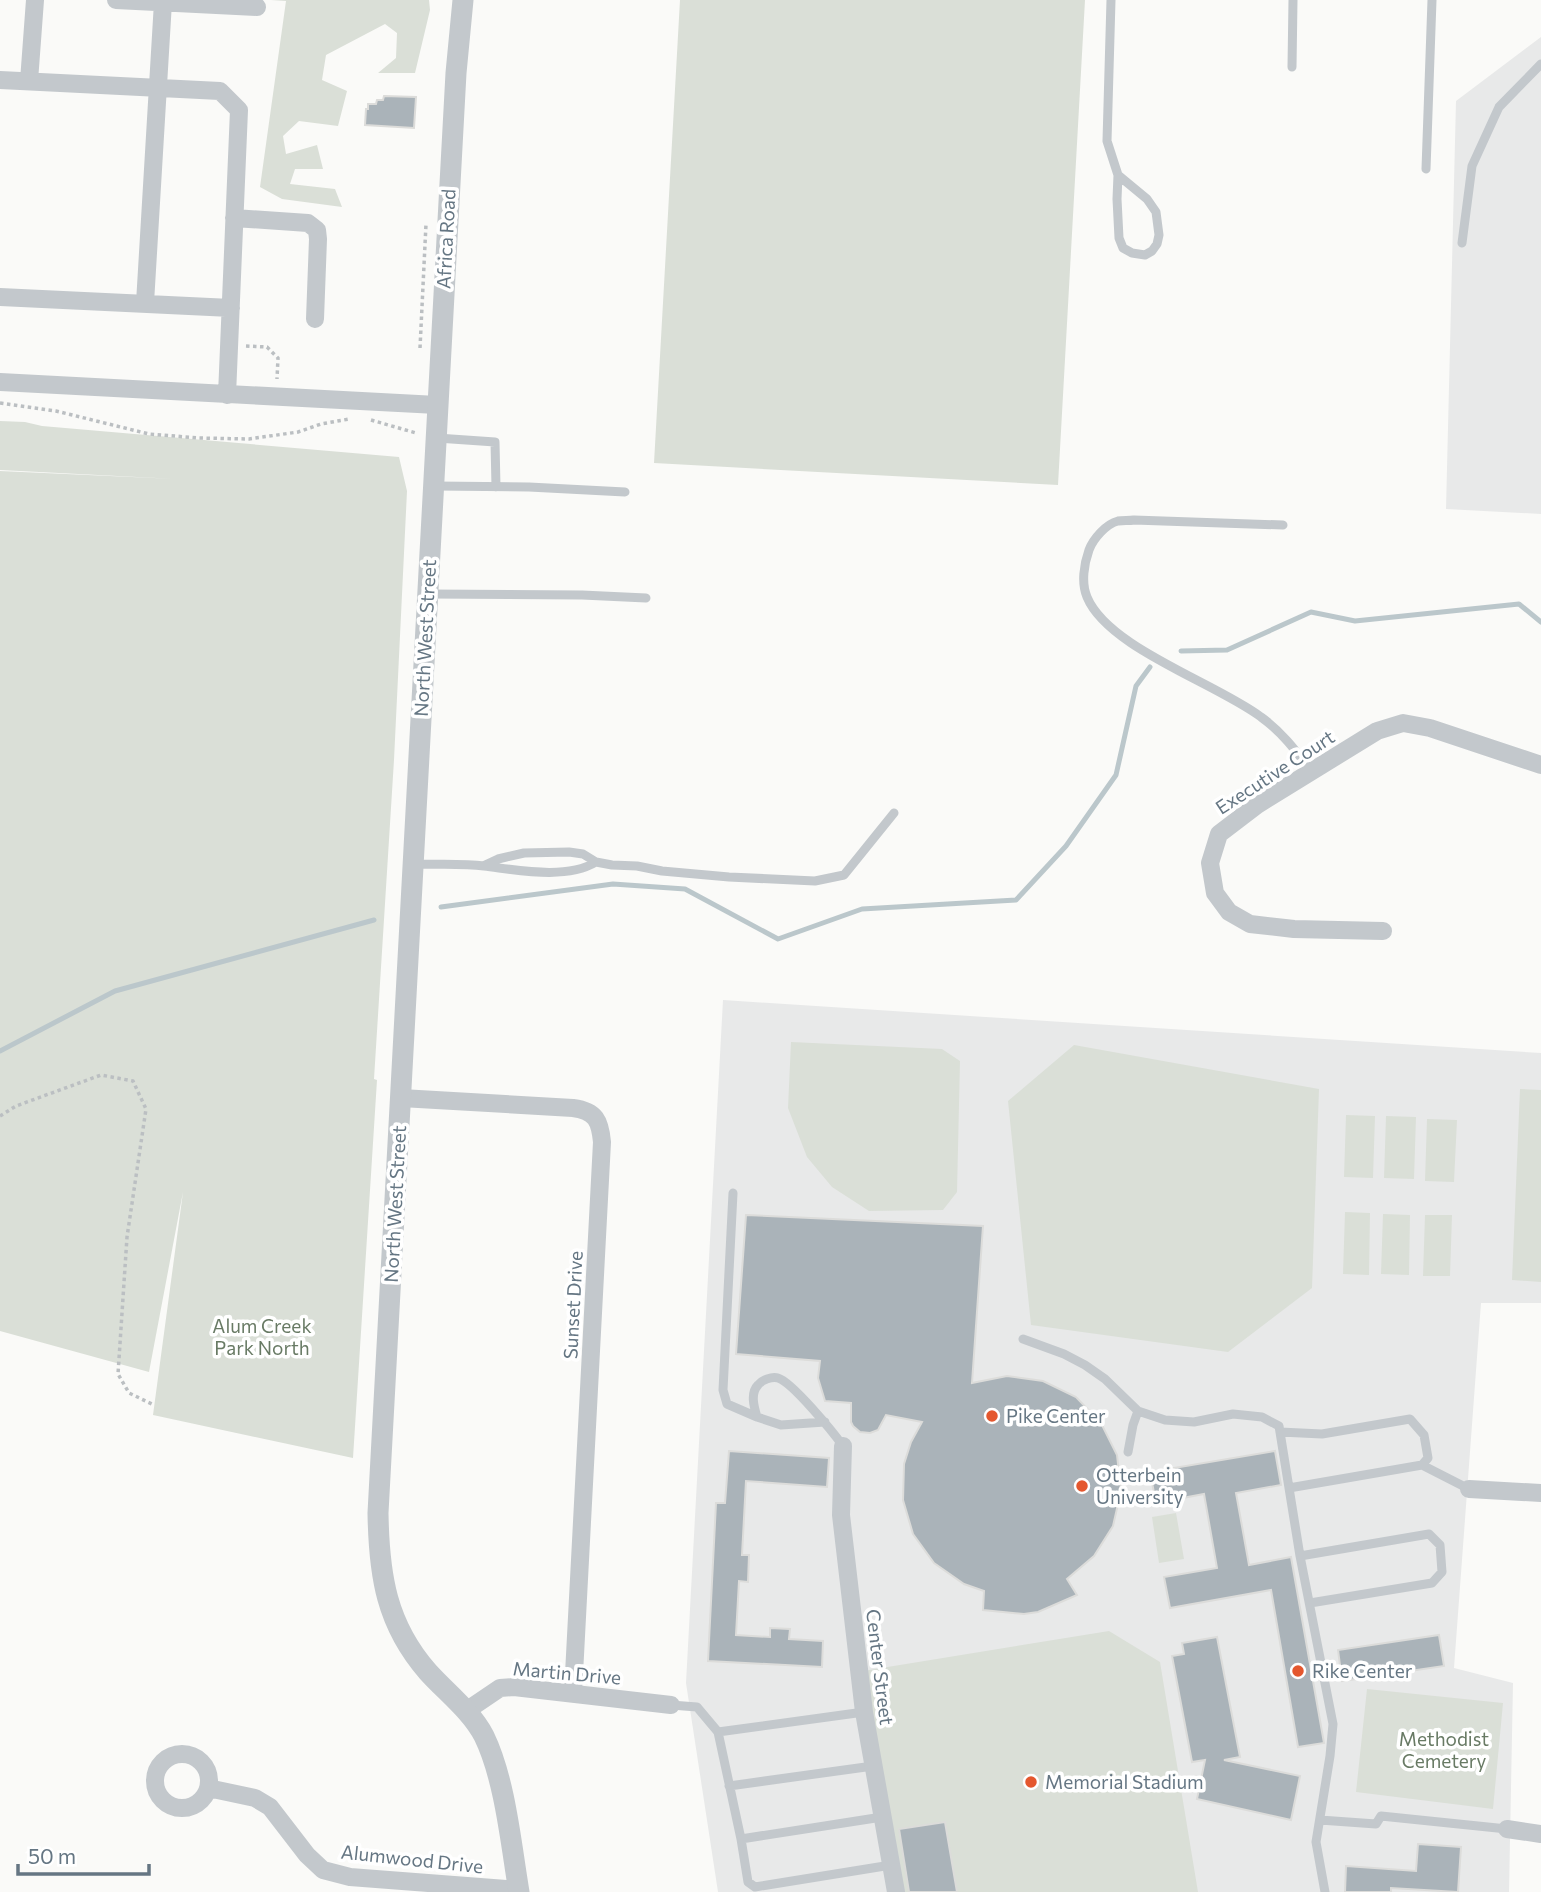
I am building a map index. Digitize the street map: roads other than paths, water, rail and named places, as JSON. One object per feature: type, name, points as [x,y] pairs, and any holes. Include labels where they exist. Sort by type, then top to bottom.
[{"type":"street","points":[[29,81],[35,0]]},
{"type":"street","points":[[116,0],[257,7]]},
{"type":"street","name":"Africa Road","points":[[433,483],[426,436],[437,405],[456,73],[463,0]]},
{"type":"street","points":[[145,303],[163,2]]},
{"type":"street","points":[[0,80],[220,91],[239,110],[227,395]]},
{"type":"street","points":[[234,218],[308,223],[317,230],[315,319]]},
{"type":"street","points":[[0,297],[231,308]]},
{"type":"street","points":[[0,382],[437,405]]},
{"type":"street","name":"North West Street","points":[[433,483],[378,1513],[379,1546],[385,1594],[400,1631],[427,1671],[475,1721],[490,1749],[499,1776],[519,1891]]},
{"type":"street","name":"Executive Court","points":[[1382,931],[1250,925],[1229,912],[1215,893],[1210,863],[1219,834],[1257,805],[1377,731],[1403,723],[1430,728],[1541,765]]},
{"type":"street","name":"Sunset Drive","points":[[401,1098],[573,1108],[589,1112],[600,1125],[602,1142],[573,1693]]},
{"type":"street","name":"Center Street","points":[[843,1446],[841,1515],[864,1712],[896,1892]]},
{"type":"street","points":[[1469,1489],[1541,1493]]},
{"type":"street","name":"Martin Drive","points":[[466,1711],[500,1688],[514,1687],[671,1705]]},
{"type":"street","name":"Alumwood Drive","points":[[208,1788],[255,1798],[270,1808],[307,1855],[323,1870],[350,1877],[519,1891]]},
{"type":"street","points":[[1507,1829],[1541,1835]]},
{"type":"lane","points":[[1111,0],[1107,141],[1118,175],[1116,199],[1119,238],[1123,248],[1132,253],[1145,254],[1152,251],[1157,244],[1159,235],[1156,212],[1147,199],[1118,175]]},
{"type":"lane","points":[[1292,67],[1293,0]]},
{"type":"lane","points":[[1426,169],[1432,0]]},
{"type":"lane","points":[[1462,243],[1472,166],[1499,107],[1541,64]]},
{"type":"lane","points":[[426,436],[495,442],[496,487]]},
{"type":"lane","points":[[433,483],[625,492]]},
{"type":"lane","points":[[1283,525],[1117,521],[1093,541],[1086,557],[1083,577],[1086,597],[1097,614],[1112,629],[1138,648],[1261,716],[1277,729],[1312,772]]},
{"type":"lane","points":[[427,594],[646,598]]},
{"type":"lane","points":[[483,866],[512,855],[569,852],[583,854],[596,862],[612,866],[637,866],[729,877],[815,881],[835,878],[851,869],[894,813]]},
{"type":"lane","points":[[413,864],[483,866],[520,872],[585,868],[596,862]]},
{"type":"lane","points":[[733,1193],[723,1390],[727,1404],[782,1425],[825,1422]]},
{"type":"lane","points":[[1023,1339],[1085,1365],[1105,1379],[1138,1411],[1165,1420],[1194,1422],[1233,1414],[1262,1418],[1279,1426],[1300,1556],[1333,1724],[1316,1842],[1325,1892]]},
{"type":"lane","points":[[757,1417],[754,1396],[758,1385],[777,1377],[825,1422],[843,1446]]},
{"type":"lane","points":[[1128,1452],[1138,1411]]},
{"type":"lane","points":[[1280,1432],[1322,1434],[1410,1419],[1424,1435],[1428,1458],[1422,1465]]},
{"type":"lane","points":[[1289,1488],[1422,1465],[1469,1489]]},
{"type":"lane","points":[[1300,1556],[1429,1534],[1440,1545],[1442,1572],[1432,1583],[1310,1603]]},
{"type":"lane","points":[[671,1705],[697,1707],[718,1732],[748,1882],[755,1886],[891,1865]]},
{"type":"lane","points":[[718,1732],[864,1712]]},
{"type":"lane","points":[[730,1786],[873,1766]]},
{"type":"lane","points":[[1320,1820],[1376,1824],[1381,1816],[1507,1829]]},
{"type":"lane","points":[[741,1839],[882,1817]]},
{"type":"waterway","points":[[1181,651],[1227,650],[1311,612],[1355,621],[1519,604],[1541,622]]},
{"type":"waterway","points":[[441,907],[613,884],[685,889],[778,939],[862,909],[1016,900],[1066,846],[1116,775],[1136,686],[1150,667]]},
{"type":"waterway","points":[[0,1051],[115,991],[374,920]]},
{"type":"place","name":"Pike Center","points":[[992,1416]]},
{"type":"place","name":"Otterbein University","points":[[1082,1486]]},
{"type":"place","name":"Rike Center","points":[[1298,1671]]},
{"type":"place","name":"Memorial Stadium","points":[[1031,1782]]},
{"type":"park label","name":"Alum Creek Park North","points":[[262,1337]]},
{"type":"park label","name":"Methodist Cemetery","points":[[1444,1750]]}]
